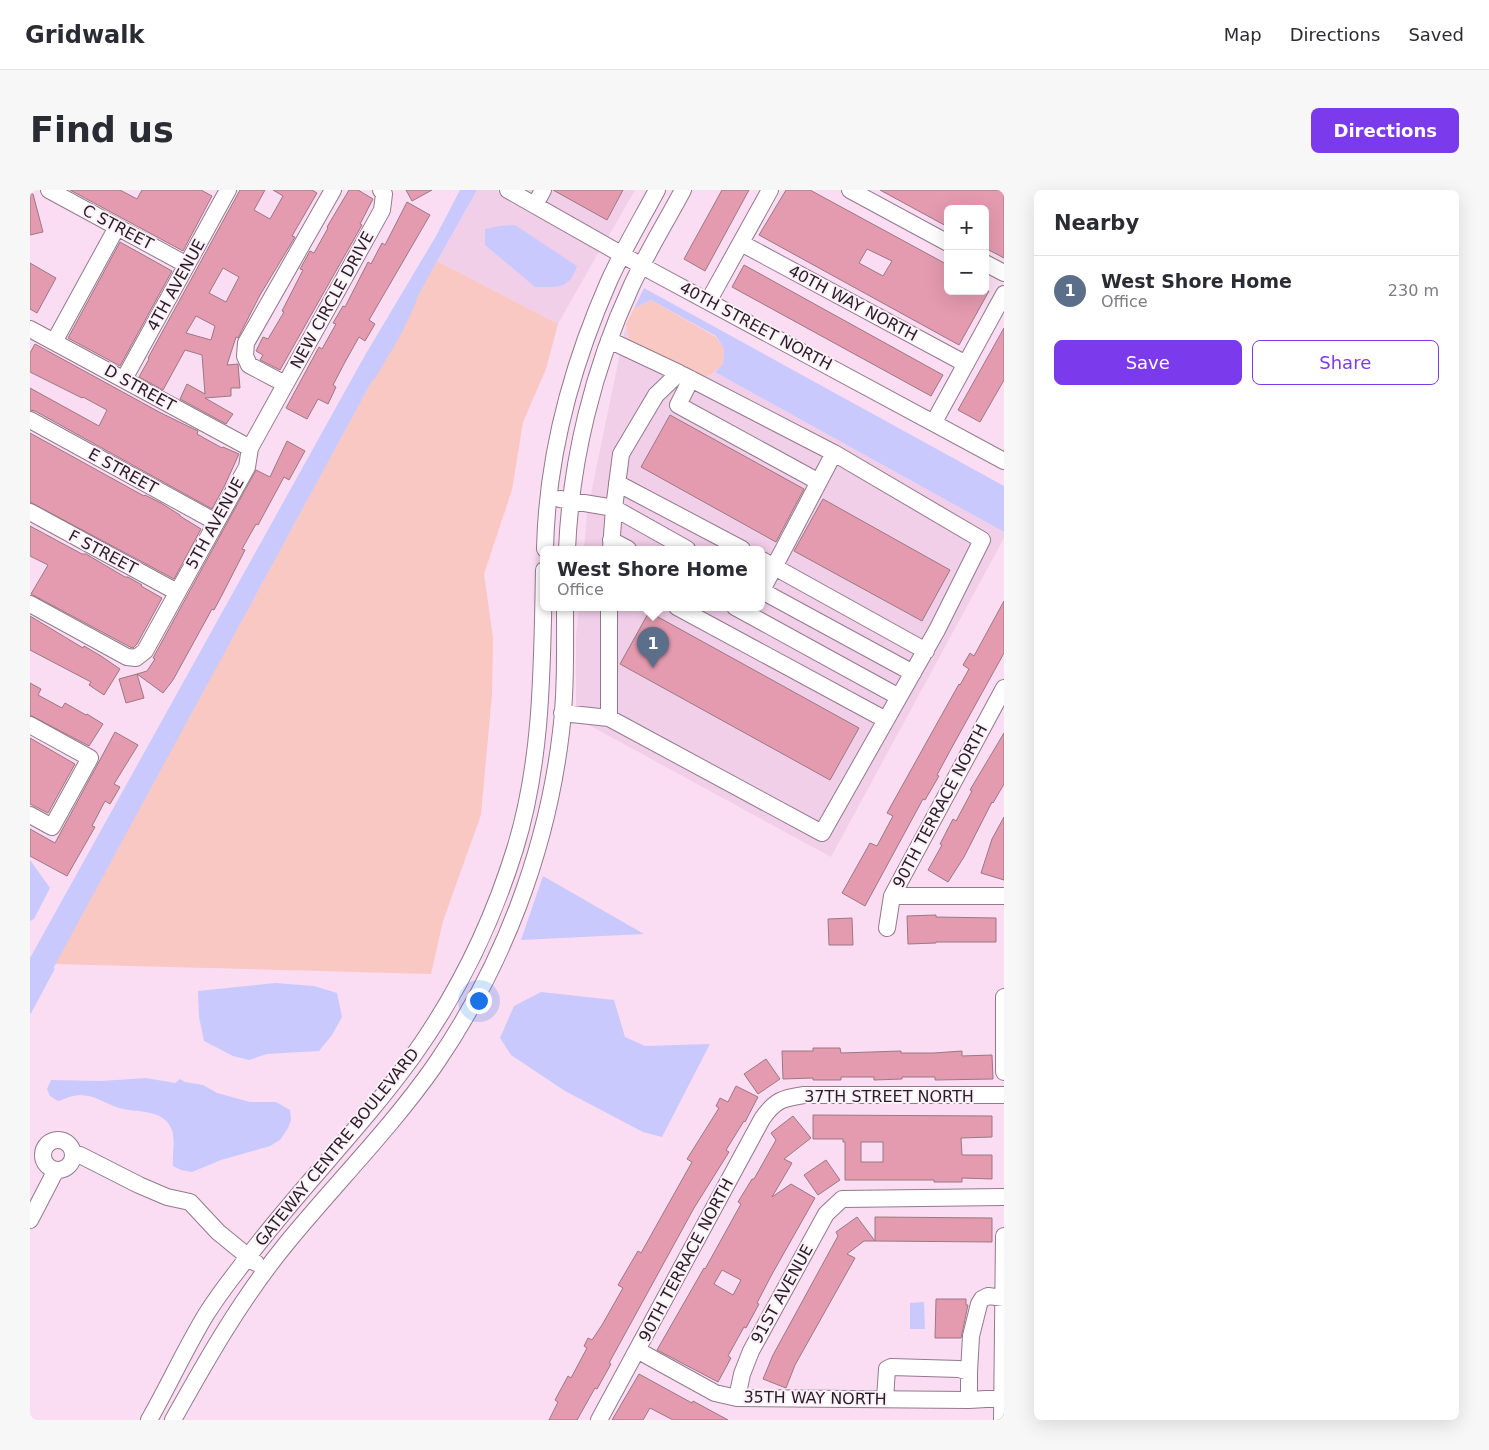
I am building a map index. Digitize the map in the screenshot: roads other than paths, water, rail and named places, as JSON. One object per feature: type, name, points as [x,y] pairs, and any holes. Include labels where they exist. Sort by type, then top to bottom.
[{"type":"street","name":"C STREET","points":[[49,190],[187,265]]},
{"type":"street","name":"NEW CIRCLE DRIVE","points":[[333,190],[246,343],[245,356],[250,365],[285,384],[382,210],[384,194],[380,190]]},
{"type":"street","name":"40TH STREET NORTH","points":[[508,190],[642,266],[709,300],[1004,461]]},
{"type":"street","points":[[535,205],[543,190]]},
{"type":"street","points":[[545,546],[545,517],[554,457],[564,411],[579,360],[606,288],[622,254],[657,190]]},
{"type":"street","points":[[567,546],[571,500],[580,442],[590,401],[609,340],[631,287],[683,190]]},
{"type":"street","points":[[709,300],[770,190]]},
{"type":"street","points":[[850,190],[944,241]]},
{"type":"street","name":"4TH AVENUE","points":[[124,380],[226,191]]},
{"type":"street","points":[[54,342],[117,227]]},
{"type":"street","name":"40TH WAY NORTH","points":[[741,242],[966,364]]},
{"type":"street","points":[[989,265],[1004,273]]},
{"type":"street","points":[[934,422],[1004,294]]},
{"type":"street","name":"D STREET","points":[[30,329],[250,448]]},
{"type":"street","points":[[562,713],[609,718],[822,833],[926,651],[982,540],[834,453],[685,376],[609,340]]},
{"type":"street","points":[[685,376],[678,405],[819,482]]},
{"type":"street","points":[[611,545],[621,454],[656,395],[685,376]]},
{"type":"street","name":"5TH AVENUE","points":[[30,604],[127,657],[136,658],[145,651],[247,466],[250,448],[285,384]]},
{"type":"street","name":"E STREET","points":[[30,420],[216,522]]},
{"type":"street","points":[[765,577],[768,564],[819,482],[834,453]]},
{"type":"street","points":[[617,483],[736,546]]},
{"type":"street","points":[[548,498],[614,508],[682,546]]},
{"type":"street","name":"F STREET","points":[[30,512],[177,592]]},
{"type":"street","points":[[768,564],[926,651]]},
{"type":"street","points":[[765,592],[913,673]]},
{"type":"street","name":"GATEWAY CENTRE BOULEVARD","points":[[149,1420],[206,1314],[248,1257],[378,1101],[412,1057],[442,1012],[484,932],[516,846],[527,801],[541,696],[543,611]]},
{"type":"street","name":"GATEWAY CENTRE BOULEVARD","points":[[173,1420],[224,1330],[266,1270],[411,1097],[450,1041],[490,972],[516,914],[544,828],[555,775],[562,713],[566,611]]},
{"type":"street","points":[[609,611],[609,718]]},
{"type":"street","points":[[684,611],[886,720]]},
{"type":"street","points":[[736,639],[745,611]]},
{"type":"street","points":[[749,611],[899,697]]},
{"type":"street","name":"90TH TERRACE NORTH","points":[[887,928],[892,896],[1004,688]]},
{"type":"street","points":[[30,725],[90,758],[52,827],[30,815]]},
{"type":"street","points":[[892,896],[1004,896]]},
{"type":"street","points":[[1004,998],[1004,1072]]},
{"type":"street","name":"37TH STREET NORTH","points":[[776,1102],[787,1097],[804,1095],[1004,1095]]},
{"type":"street","name":"90TH TERRACE NORTH","points":[[599,1420],[762,1119],[776,1102]]},
{"type":"street","points":[[30,1220],[56,1170],[68,1166],[73,1155],[69,1145],[65,1142],[55,1141],[50,1143],[44,1151],[44,1161],[56,1170]]},
{"type":"street","points":[[73,1155],[80,1155],[139,1186],[166,1197],[190,1202],[218,1232],[266,1270]]},
{"type":"street","name":"91ST AVENUE","points":[[737,1398],[742,1374],[760,1332],[826,1214],[842,1199],[1004,1197]]},
{"type":"street","points":[[1002,1420],[1004,1236]]},
{"type":"street","points":[[969,1400],[972,1326],[976,1322],[979,1304],[982,1299],[988,1296],[1004,1298]]},
{"type":"street","name":"35TH WAY NORTH","points":[[637,1350],[716,1393],[737,1398],[969,1400],[1003,1398]]},
{"type":"street","points":[[884,1399],[887,1368],[891,1366],[959,1369],[969,1372]]},
{"type":"water","points":[[460,190],[477,190],[30,1011],[30,958],[364,357],[436,236]]},
{"type":"water","points":[[515,225],[577,266],[574,274],[566,283],[556,287],[535,287],[485,245],[485,229]]},
{"type":"water","points":[[644,288],[1004,486],[1004,532],[715,372],[723,364],[724,349],[716,336],[651,300],[634,308]]},
{"type":"water","points":[[30,860],[50,888],[34,919],[30,921]]},
{"type":"water","points":[[543,876],[644,934],[521,940]]},
{"type":"water","points":[[275,983],[314,986],[337,993],[342,1017],[332,1035],[319,1051],[267,1054],[249,1060],[233,1056],[204,1041],[199,1017],[198,991]]},
{"type":"water","points":[[541,992],[614,1000],[625,1037],[645,1046],[710,1044],[662,1137],[643,1132],[565,1091],[511,1055],[500,1038],[514,1006]]},
{"type":"water","points":[[146,1078],[175,1083],[180,1079],[185,1082],[203,1085],[217,1093],[250,1102],[276,1102],[290,1110],[291,1120],[280,1140],[270,1146],[221,1160],[192,1172],[173,1166],[174,1142],[172,1132],[167,1122],[161,1117],[148,1112],[119,1108],[85,1095],[58,1101],[50,1096],[47,1089],[51,1080],[101,1081]]},
{"type":"water","points":[[924,1302],[925,1329],[910,1329],[910,1303]]},
{"type":"waterway","points":[[373,379],[399,335],[415,301]]},
{"type":"waterway","points":[[30,1012],[53,969]]},
{"type":"place","name":"West Shore Home","points":[[653,668]]}]
